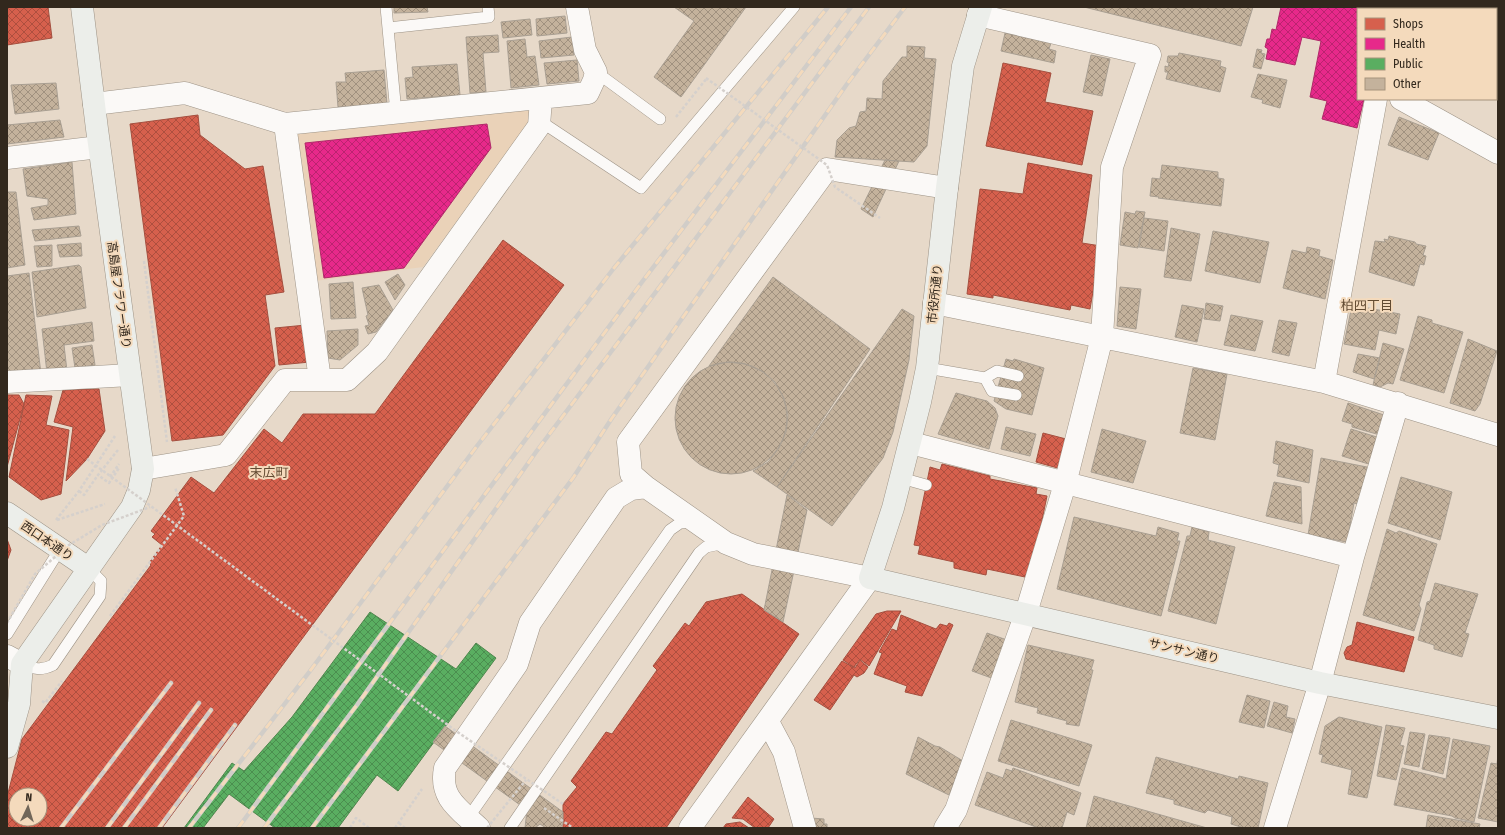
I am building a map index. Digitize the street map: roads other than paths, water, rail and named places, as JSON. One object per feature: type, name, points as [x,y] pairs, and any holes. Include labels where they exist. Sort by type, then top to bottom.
[{"type":"street","name":"高島屋フラワー通り","points":[[14,660],[88,568],[132,507],[139,490],[133,466],[136,416],[99,148],[82,7]]},
{"type":"street","points":[[94,104],[186,93],[285,124],[588,93],[596,72],[585,50],[577,7]]},
{"type":"street","points":[[945,828],[956,810],[1026,613],[1065,484],[1102,337],[1112,167],[1150,55],[980,11]]},
{"type":"street","name":"市役所通り","points":[[870,578],[911,443],[927,368],[947,188],[963,66],[980,11]]},
{"type":"street","points":[[133,466],[226,455],[285,380],[347,380],[376,352],[539,126],[541,99]]},
{"type":"street","points":[[1324,382],[1376,100]]},
{"type":"street","points":[[1403,100],[1498,153]]},
{"type":"street","points":[[285,124],[320,380]]},
{"type":"street","points":[[7,158],[99,148]]},
{"type":"street","points":[[690,828],[768,722],[870,578],[753,554],[726,543],[646,487],[631,474],[628,442],[827,169],[947,188]]},
{"type":"street","points":[[934,303],[1324,382],[1398,403],[1498,435]]},
{"type":"street","points":[[7,382],[130,375]]},
{"type":"street","points":[[1275,828],[1320,683],[1353,557],[1398,403]]},
{"type":"street","points":[[911,443],[1065,484],[1353,557]]},
{"type":"street","points":[[473,823],[451,801],[445,791],[442,780],[445,768],[516,664],[530,623],[616,498],[631,489],[646,487]]},
{"type":"street","name":"西口本通り","points":[[7,513],[88,568]]},
{"type":"street","name":"サンサン通り","points":[[870,578],[1026,613],[1320,683],[1498,718]]},
{"type":"street","points":[[7,747],[19,704],[14,660]]},
{"type":"street","points":[[768,722],[784,752],[805,828]]},
{"type":"lane","points":[[386,7],[396,113]]},
{"type":"lane","points":[[388,28],[489,17],[488,7]]},
{"type":"lane","points":[[540,121],[641,188],[794,7]]},
{"type":"lane","points":[[596,72],[660,119]]},
{"type":"lane","points":[[927,368],[985,378],[997,371],[1018,376]]},
{"type":"lane","points":[[985,378],[992,391],[1016,395]]},
{"type":"lane","points":[[901,478],[926,484]]},
{"type":"lane","points":[[473,823],[670,530],[680,524],[688,522],[698,523]]},
{"type":"lane","points":[[510,828],[699,553],[706,547],[726,543]]},
{"type":"lane","points":[[7,634],[60,549]]},
{"type":"railway","points":[[189,828],[310,671],[477,446],[614,268],[828,7]]},
{"type":"railway","points":[[238,828],[642,282],[851,7]]},
{"type":"railway","points":[[264,828],[357,705],[536,452],[869,7]]},
{"type":"railway","points":[[312,828],[573,478],[612,418],[847,84],[905,7]]},
{"type":"railway","points":[[61,828],[171,683]]},
{"type":"railway","points":[[107,828],[199,703]]},
{"type":"railway","points":[[124,828],[211,710]]},
{"type":"railway","points":[[159,828],[235,725]]},
{"type":"district","name":"柏四丁目","points":[[1367,305]]},
{"type":"district","name":"末広町","points":[[269,472]]}]
